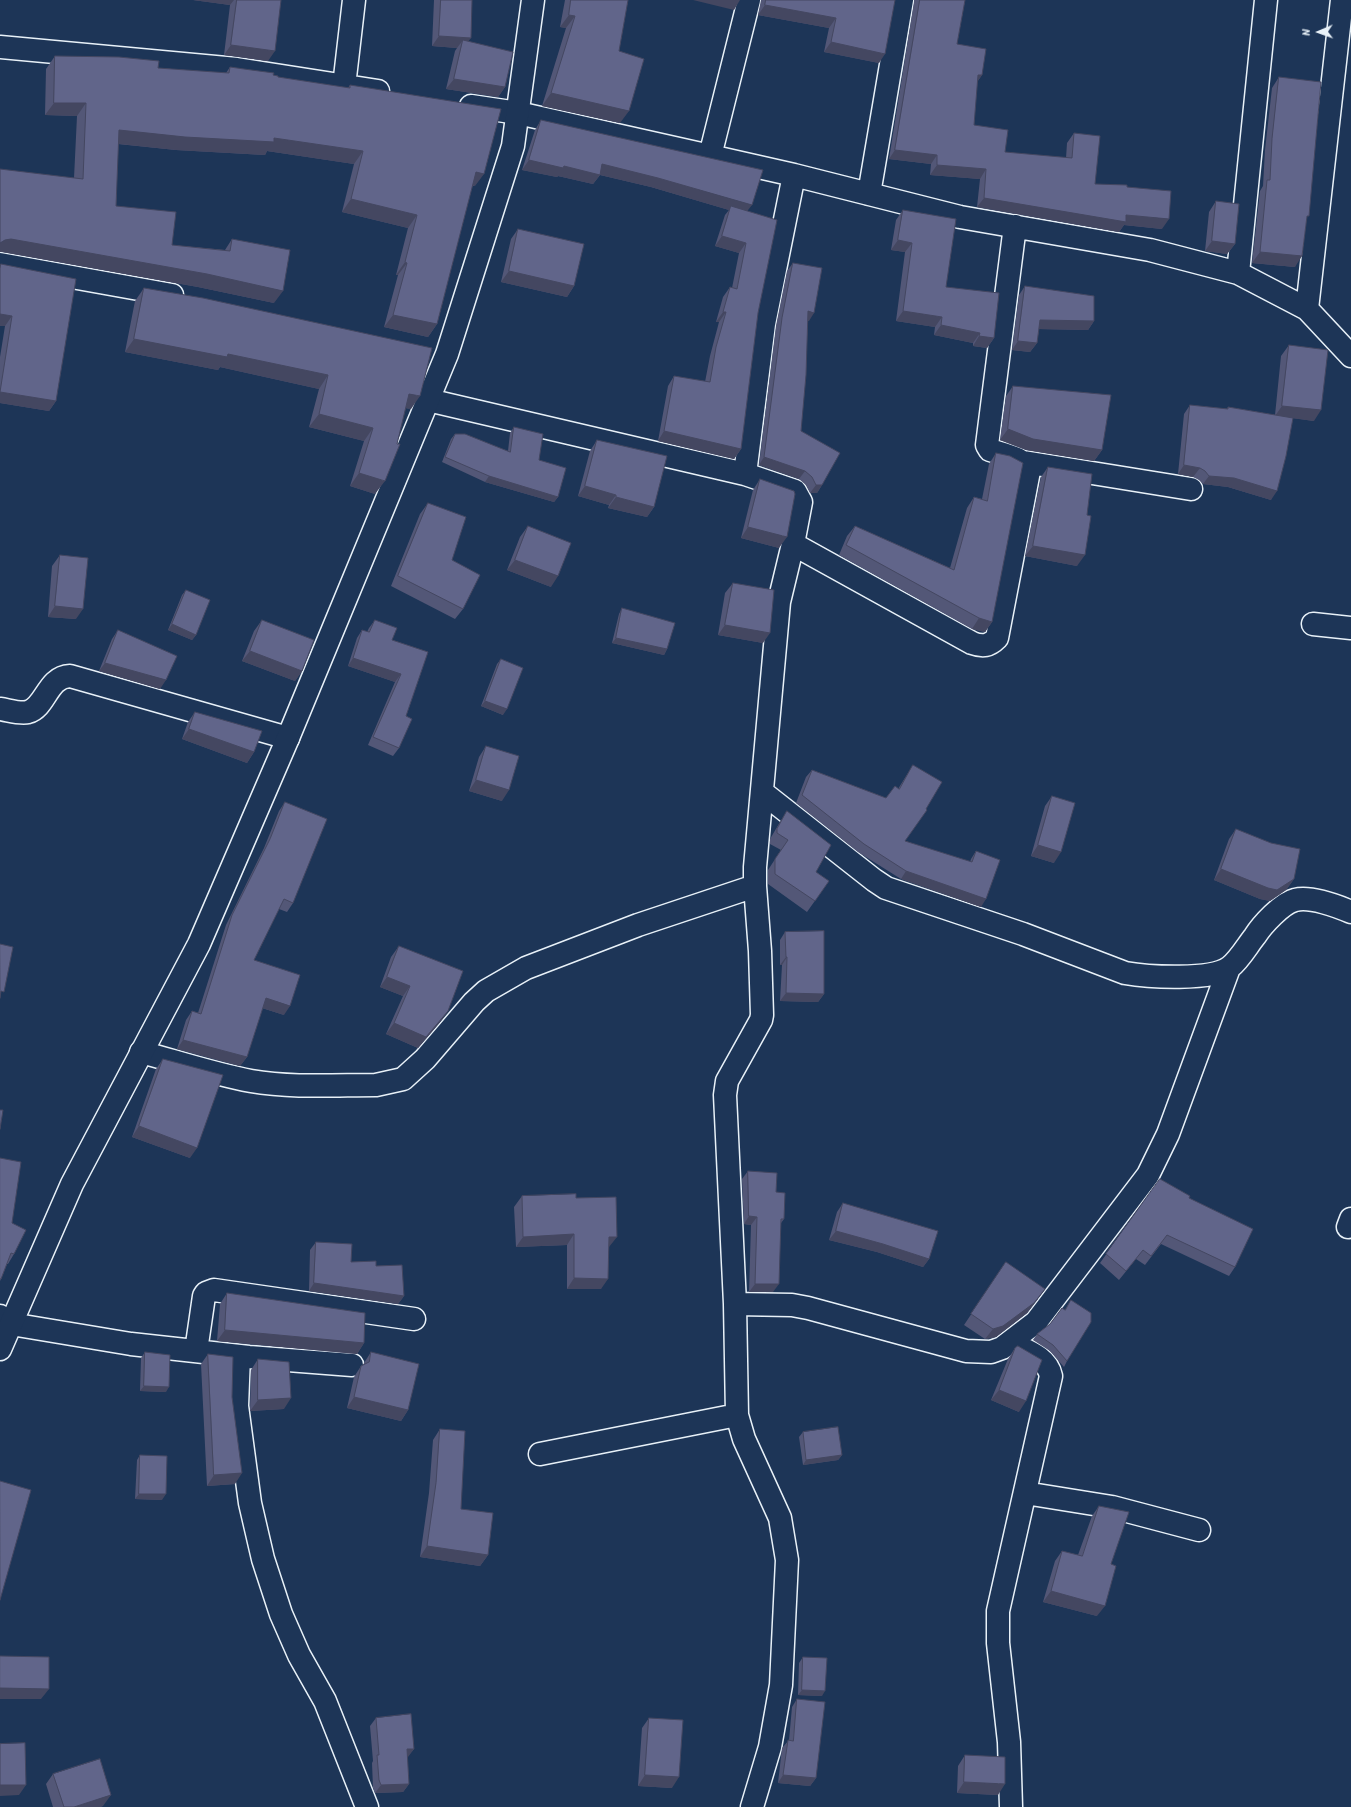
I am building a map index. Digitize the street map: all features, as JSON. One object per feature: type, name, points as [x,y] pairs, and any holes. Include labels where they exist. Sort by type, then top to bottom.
[{"type":"street","points":[[344,86],[354,0]]},
{"type":"street","points":[[0,1350],[6,1320],[72,1184],[199,944],[288,738],[447,354],[513,146],[533,0]]},
{"type":"street","points":[[710,156],[749,0]]},
{"type":"street","points":[[869,194],[902,0]]},
{"type":"street","points":[[1238,273],[1266,0]]},
{"type":"street","points":[[1306,309],[1342,0]]},
{"type":"street","points":[[0,47],[237,69],[401,94]]},
{"type":"street","points":[[455,103],[518,113],[710,156],[794,175],[960,217],[1150,250],[1238,273],[1306,309],[1351,356]]},
{"type":"street","points":[[745,474],[764,324],[794,175]]},
{"type":"street","points":[[1015,226],[987,445],[990,450],[1024,462],[1191,489]]},
{"type":"street","points":[[0,264],[188,298]]},
{"type":"street","points":[[424,349],[447,354]]},
{"type":"street","points":[[428,400],[745,474],[794,491],[798,494],[801,502],[793,544],[779,602],[762,792],[755,886],[760,951],[761,1020],[727,1081],[725,1095],[735,1304],[737,1415],[744,1439],[780,1518],[788,1560],[781,1685],[770,1747],[752,1807]]},
{"type":"street","points":[[793,544],[972,643],[980,646],[992,644],[997,638],[1001,624],[1028,472],[1028,467],[1024,462]]},
{"type":"street","points":[[1313,624],[1351,628]]},
{"type":"street","points":[[0,709],[23,712],[33,710],[57,679],[70,676],[288,738]]},
{"type":"street","points":[[762,792],[874,880],[886,888],[902,895],[1023,934],[1126,973],[1138,975],[1197,976],[1213,974],[1230,968]]},
{"type":"street","points":[[142,1052],[251,1081],[271,1083],[376,1085],[390,1083],[403,1079],[415,1069],[474,1002],[486,991],[526,968],[638,925],[755,886]]},
{"type":"street","points":[[735,1304],[808,1308],[966,1351],[991,1352],[1011,1343],[1036,1322],[1148,1175],[1168,1134],[1230,968],[1261,927],[1289,902],[1305,899],[1335,906],[1351,912]]},
{"type":"street","points":[[196,1351],[204,1296],[206,1293],[214,1290],[414,1319]]},
{"type":"street","points":[[6,1320],[130,1344],[239,1356],[352,1365]]},
{"type":"street","points":[[1011,1343],[1045,1362],[1049,1368],[1051,1376],[998,1611],[998,1643],[1009,1742],[1011,1807]]},
{"type":"street","points":[[239,1356],[237,1406],[250,1503],[263,1558],[281,1614],[299,1655],[325,1701],[366,1807]]},
{"type":"street","points":[[540,1454],[737,1415]]},
{"type":"street","points":[[1025,1493],[1112,1507],[1199,1530]]},
{"type":"building","points":[[237,0],[281,0],[275,51],[231,45]]},
{"type":"building","points":[[441,0],[472,0],[471,38],[439,36]]},
{"type":"building","points":[[571,0],[628,0],[619,51],[644,59],[629,111],[551,93],[575,16],[569,15]]},
{"type":"building","points":[[766,0],[895,0],[885,54],[831,42],[836,18],[765,5]]},
{"type":"building","points":[[920,0],[965,0],[957,44],[986,49],[982,75],[978,75],[974,125],[1008,130],[1005,152],[1072,158],[1074,133],[1100,136],[1095,184],[1127,185],[1127,187],[1171,191],[1169,219],[1126,215],[1126,222],[984,198],[986,169],[937,165],[937,155],[895,150]]},
{"type":"building","points":[[463,40],[513,52],[505,87],[454,79]]},
{"type":"building","points":[[55,56],[119,57],[159,61],[158,68],[229,73],[230,67],[274,73],[273,75],[278,77],[350,88],[350,85],[501,109],[484,174],[476,172],[437,324],[393,315],[407,263],[405,262],[417,215],[351,199],[363,151],[274,138],[274,142],[185,137],[119,130],[116,206],[176,212],[172,245],[230,251],[232,239],[290,250],[283,291],[207,274],[11,239],[0,243],[0,169],[83,179],[86,103],[54,103]]},
{"type":"building","points":[[1279,77],[1321,82],[1309,216],[1307,216],[1302,256],[1260,252],[1267,180],[1270,180],[1272,139]]},
{"type":"building","points":[[541,120],[763,170],[752,205],[658,178],[602,164],[600,175],[564,166],[563,168],[529,160]]},
{"type":"building","points":[[1216,201],[1239,204],[1235,244],[1212,241]]},
{"type":"building","points":[[731,206],[777,220],[758,313],[741,449],[664,431],[674,376],[710,382],[716,347],[726,312],[723,312],[730,287],[737,289],[746,243],[722,236]]},
{"type":"building","points":[[903,210],[956,219],[946,287],[999,293],[994,338],[979,336],[980,333],[941,325],[942,317],[903,311],[912,243],[898,240]]},
{"type":"building","points":[[518,229],[584,244],[574,286],[509,271]]},
{"type":"building","points":[[793,263],[822,268],[814,313],[808,311],[806,375],[801,431],[840,453],[822,485],[816,485],[812,477],[805,471],[764,457],[782,318]]},
{"type":"building","points":[[1,264],[76,279],[56,401],[0,392],[12,316],[0,314]]},
{"type":"building","points":[[1025,286],[1094,296],[1094,321],[1040,320],[1037,343],[1018,341]]},
{"type":"building","points":[[144,288],[203,298],[432,348],[420,396],[409,394],[397,444],[400,444],[385,481],[359,473],[373,428],[319,414],[328,375],[228,354],[227,357],[134,339]]},
{"type":"building","points":[[1289,345],[1328,350],[1321,410],[1282,406]]},
{"type":"building","points":[[1013,386],[1111,395],[1102,450],[1033,439],[1008,429]]},
{"type":"building","points":[[1190,405],[1228,409],[1228,407],[1293,418],[1286,456],[1277,491],[1234,478],[1209,476],[1200,468],[1184,465]]},
{"type":"building","points":[[514,427],[543,434],[539,460],[566,468],[558,497],[489,476],[445,457],[455,434],[465,434],[510,452]]},
{"type":"building","points":[[597,440],[667,456],[654,507],[616,497],[616,495],[585,486]]},
{"type":"building","points":[[996,453],[1010,456],[1023,463],[992,622],[979,618],[846,545],[855,526],[954,570],[974,497],[987,501]]},
{"type":"building","points":[[1048,467],[1092,474],[1087,515],[1091,516],[1085,555],[1033,546]]},
{"type":"building","points":[[760,479],[794,491],[795,494],[787,537],[748,527]]},
{"type":"building","points":[[428,503],[466,517],[452,560],[480,575],[463,609],[398,576]]},
{"type":"building","points":[[528,526],[571,543],[558,576],[515,560]]},
{"type":"building","points":[[60,555],[88,558],[83,609],[55,606]]},
{"type":"building","points":[[733,583],[774,590],[770,633],[725,625]]},
{"type":"building","points":[[186,590],[210,600],[196,635],[172,624]]},
{"type":"building","points":[[622,608],[675,623],[667,649],[616,638]]},
{"type":"building","points":[[262,620],[314,640],[302,671],[250,651]]},
{"type":"building","points":[[375,620],[397,628],[392,640],[428,652],[406,716],[412,719],[399,748],[373,737],[401,674],[353,658],[362,630],[369,632]]},
{"type":"building","points":[[118,630],[177,656],[166,680],[105,663]]},
{"type":"building","points":[[501,659],[523,668],[507,709],[485,701]]},
{"type":"building","points":[[195,712],[262,731],[254,752],[189,729]]},
{"type":"building","points":[[486,746],[519,756],[509,790],[476,780]]},
{"type":"building","points":[[913,765],[942,782],[926,809],[927,810],[905,841],[972,862],[976,851],[1000,860],[986,899],[906,871],[864,844],[802,795],[812,770],[886,798],[895,786],[899,789]]},
{"type":"building","points":[[1052,796],[1075,803],[1061,852],[1038,845]]},
{"type":"building","points":[[285,802],[327,819],[293,903],[284,899],[254,960],[300,975],[290,1006],[266,998],[247,1057],[183,1040],[192,1011],[201,1014],[232,915],[270,839]]},
{"type":"building","points":[[787,811],[831,845],[816,872],[829,881],[815,901],[775,874],[775,859],[788,840],[777,833],[777,829]]},
{"type":"building","points":[[1236,829],[1271,843],[1300,849],[1294,879],[1277,890],[1268,888],[1221,869]]},
{"type":"building","points":[[824,931],[824,994],[786,993],[787,957],[785,932]]},
{"type":"building","points":[[0,944],[13,947],[4,992],[1,991],[0,998]]},
{"type":"building","points":[[399,946],[463,971],[448,1011],[426,1037],[394,1023],[410,986],[387,977]]},
{"type":"building","points":[[163,1059],[223,1075],[197,1148],[139,1126]]},
{"type":"building","points":[[0,1110],[3,1110],[0,1129]]},
{"type":"building","points":[[0,1158],[21,1162],[12,1223],[26,1230],[14,1254],[11,1253],[1,1279],[0,1279]]},
{"type":"building","points":[[748,1171],[777,1173],[776,1192],[785,1193],[784,1219],[781,1219],[779,1284],[755,1284],[757,1217],[749,1216]]},
{"type":"building","points":[[1160,1179],[1190,1196],[1189,1198],[1253,1229],[1235,1267],[1167,1235],[1151,1256],[1143,1250],[1126,1271],[1106,1254]]},
{"type":"building","points":[[576,1194],[576,1198],[616,1197],[617,1237],[609,1237],[608,1279],[574,1278],[574,1234],[523,1237],[522,1196]]},
{"type":"building","points":[[843,1203],[938,1231],[929,1259],[836,1231]]},
{"type":"building","points":[[316,1242],[352,1244],[351,1262],[376,1261],[376,1266],[402,1265],[404,1296],[314,1283]]},
{"type":"building","points":[[1006,1262],[1045,1289],[1034,1303],[1003,1326],[993,1329],[971,1314]]},
{"type":"building","points":[[227,1293],[365,1313],[364,1343],[225,1330]]},
{"type":"building","points":[[1071,1300],[1091,1313],[1091,1322],[1067,1361],[1053,1345],[1037,1334],[1050,1324],[1062,1308],[1065,1310]]},
{"type":"building","points":[[1018,1346],[1042,1360],[1026,1401],[999,1390],[1015,1348]]},
{"type":"building","points":[[145,1352],[170,1355],[169,1387],[144,1386]]},
{"type":"building","points":[[371,1352],[419,1364],[408,1410],[354,1397],[361,1366],[369,1362]]},
{"type":"building","points":[[208,1354],[233,1357],[232,1397],[242,1473],[214,1475]]},
{"type":"building","points":[[258,1359],[289,1362],[291,1398],[258,1400]]},
{"type":"building","points":[[838,1427],[842,1455],[806,1460],[803,1432]]},
{"type":"building","points":[[440,1429],[465,1431],[461,1509],[493,1513],[488,1555],[427,1546],[436,1483]]},
{"type":"building","points":[[140,1455],[167,1456],[166,1494],[139,1494]]},
{"type":"building","points":[[0,1481],[31,1490],[0,1600]]},
{"type":"building","points":[[1099,1506],[1129,1512],[1111,1564],[1116,1566],[1105,1606],[1051,1591],[1062,1551],[1082,1556]]},
{"type":"building","points":[[0,1656],[49,1657],[49,1689],[0,1688]]},
{"type":"building","points":[[803,1657],[827,1658],[825,1691],[802,1690]]},
{"type":"building","points":[[797,1699],[825,1702],[816,1778],[783,1775],[788,1740],[793,1741]]},
{"type":"building","points":[[411,1714],[414,1749],[407,1749],[409,1784],[381,1785],[379,1780],[377,1755],[379,1755],[376,1718]]},
{"type":"building","points":[[649,1718],[683,1720],[679,1777],[645,1775]]},
{"type":"building","points":[[25,1743],[26,1785],[0,1785],[0,1744]]},
{"type":"building","points":[[965,1755],[1005,1757],[1005,1784],[964,1782]]},
{"type":"building","points":[[100,1759],[111,1795],[74,1807],[64,1807],[53,1774]]}]
